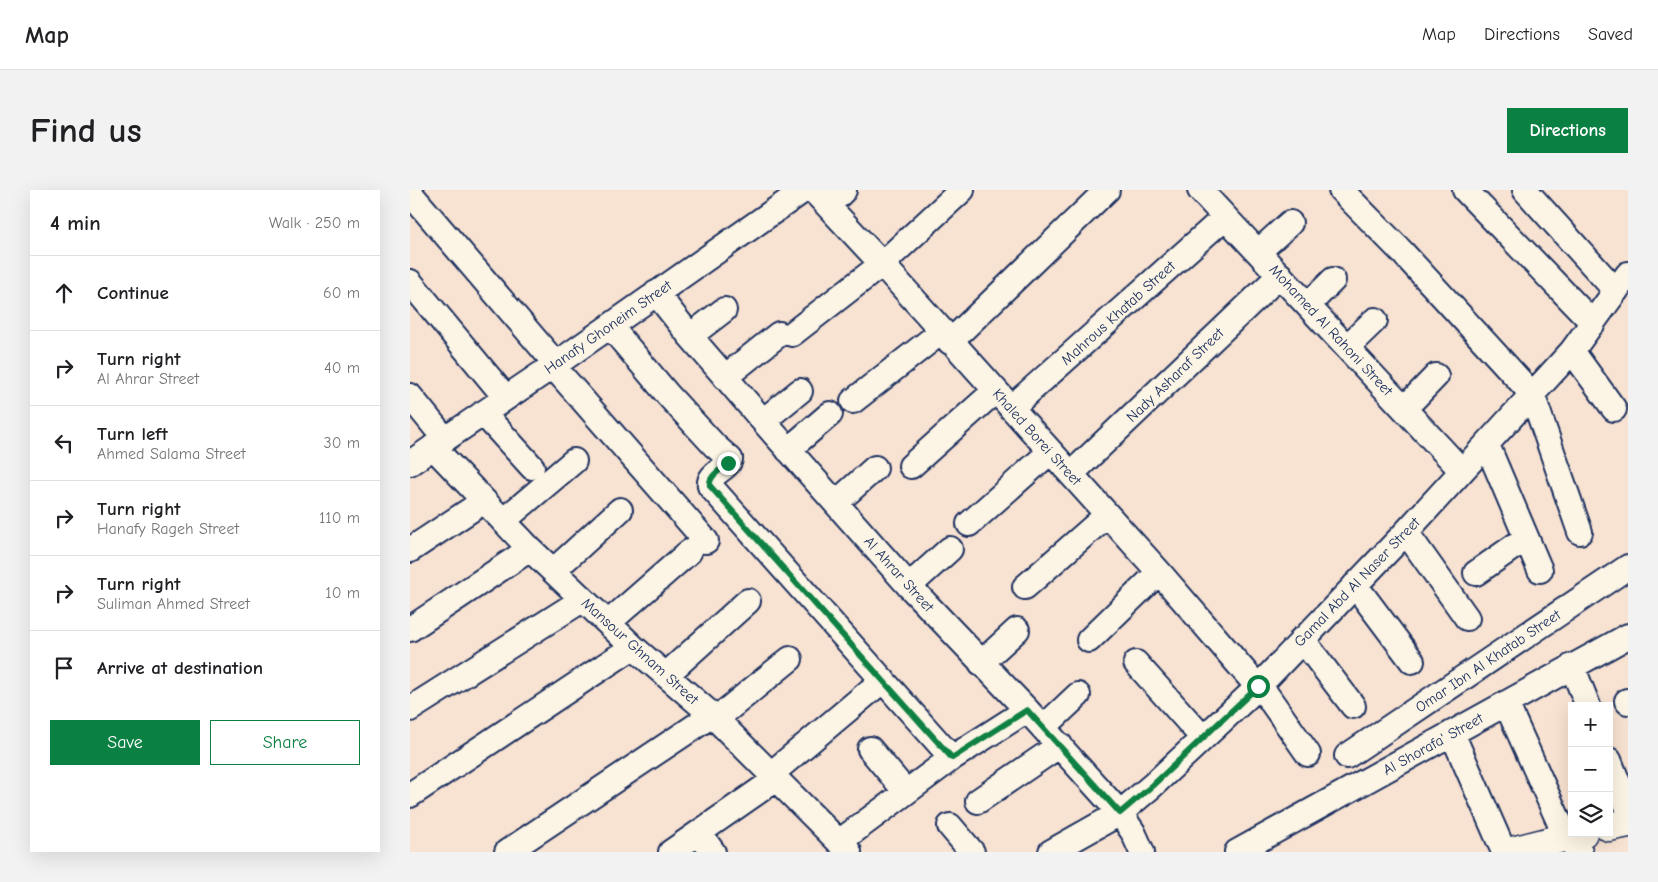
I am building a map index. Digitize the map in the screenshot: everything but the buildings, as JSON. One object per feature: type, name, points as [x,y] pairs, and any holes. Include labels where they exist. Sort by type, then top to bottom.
[{"type":"street","name":"Hanafy Ghoneim Street","points":[[410,463],[555,365],[804,190]]},
{"type":"street","points":[[725,377],[882,264],[962,190]]},
{"type":"street","points":[[853,401],[946,337],[1106,190]]},
{"type":"street","name":"Mohamed Al Rahoni Street","points":[[1200,190],[1462,471]]},
{"type":"street","points":[[1341,190],[1403,253],[1532,394],[1580,532]]},
{"type":"street","points":[[1464,190],[1592,323]]},
{"type":"street","points":[[1525,190],[1622,283]]},
{"type":"street","points":[[410,193],[555,365],[698,547],[608,623]]},
{"type":"street","name":"Khaled Borei Street","points":[[828,195],[882,264],[946,337],[1159,572],[1258,685],[1308,754]]},
{"type":"street","name":"Mahrous Khatab Street","points":[[1011,408],[1225,217]]},
{"type":"street","points":[[1258,252],[1290,223]]},
{"type":"street","name":"Nady Asharaf Street","points":[[1070,474],[1280,275]]},
{"type":"street","points":[[1308,305],[1333,280]]},
{"type":"street","points":[[410,282],[506,398]]},
{"type":"street","name":"Gamal Abd Al Naser Street","points":[[1050,852],[1120,813],[1153,785],[1258,685],[1487,445],[1572,351],[1622,283]]},
{"type":"street","name":"Al Ahrar Street","points":[[656,293],[690,336],[788,450],[909,586],[1027,710],[1120,813],[1133,832],[1142,852]]},
{"type":"street","points":[[690,336],[724,310]]},
{"type":"street","points":[[1346,347],[1375,320]]},
{"type":"street","points":[[610,326],[668,395],[715,446],[728,455],[730,459],[728,463],[711,478],[709,481],[710,486],[952,758]]},
{"type":"street","points":[[1572,351],[1614,409]]},
{"type":"street","points":[[1404,409],[1436,376]]},
{"type":"street","points":[[763,421],[800,391]]},
{"type":"street","points":[[911,466],[995,391]]},
{"type":"street","name":"Mansour Ghnam Street","points":[[410,396],[439,443],[484,501],[503,521],[582,600],[714,717],[846,849]]},
{"type":"street","points":[[484,413],[532,467]]},
{"type":"street","points":[[788,450],[830,414]]},
{"type":"street","points":[[1487,445],[1540,570]]},
{"type":"street","points":[[969,524],[1050,452]]},
{"type":"street","points":[[503,521],[574,461]]},
{"type":"street","points":[[836,503],[875,468]]},
{"type":"street","points":[[410,550],[484,501]]},
{"type":"street","points":[[553,571],[620,510]]},
{"type":"street","points":[[1025,587],[1107,515]]},
{"type":"street","points":[[1406,532],[1466,618]]},
{"type":"street","points":[[1476,573],[1526,538]]},
{"type":"street","points":[[410,630],[530,549]]},
{"type":"street","points":[[909,586],[950,549]]},
{"type":"street","name":"Omar Ibn Al Khatab Street","points":[[1347,756],[1628,567]]},
{"type":"street","points":[[1089,640],[1159,572]]},
{"type":"street","points":[[1355,585],[1412,661]]},
{"type":"street","points":[[410,709],[582,600]]},
{"type":"street","points":[[666,676],[748,601]]},
{"type":"street","points":[[981,663],[1017,630]]},
{"type":"street","name":"Al Shorafa' Street","points":[[1237,852],[1628,636]]},
{"type":"street","points":[[1302,639],[1353,706]]},
{"type":"street","points":[[410,794],[633,647]]},
{"type":"street","points":[[507,852],[714,717],[790,659]]},
{"type":"street","points":[[1136,663],[1203,738]]},
{"type":"street","points":[[1572,666],[1586,702]]},
{"type":"street","points":[[671,852],[774,777],[883,680]]},
{"type":"street","points":[[1043,728],[1078,695]]},
{"type":"street","points":[[1506,703],[1576,841],[1508,852]]},
{"type":"street","points":[[846,849],[906,792],[952,758],[1027,710]]},
{"type":"street","points":[[1452,733],[1504,852]]},
{"type":"street","points":[[978,802],[1060,746]]},
{"type":"street","points":[[870,749],[906,792]]},
{"type":"street","points":[[1613,770],[1628,808]]},
{"type":"street","points":[[1613,826],[1628,823]]},
{"type":"street","points":[[950,826],[972,852]]},
{"type":"street","points":[[699,833],[713,852]]},
{"type":"route","points":[[728,463],[711,478],[709,481],[710,486],[952,758],[1027,710],[1120,813],[1153,785],[1258,686]]}]
